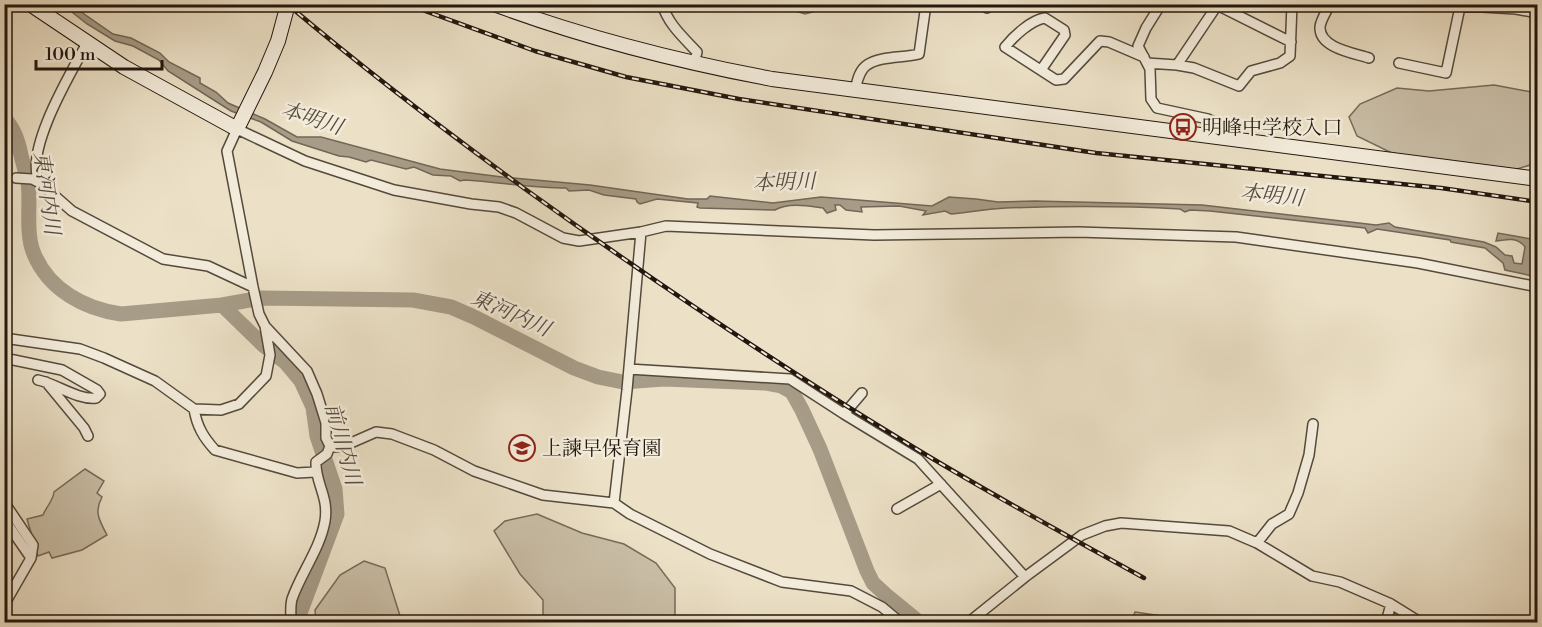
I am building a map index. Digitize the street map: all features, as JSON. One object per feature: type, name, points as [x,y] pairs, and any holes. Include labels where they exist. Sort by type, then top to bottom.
[{"type":"street","points":[[30,4],[87,43],[154,84],[239,125],[305,161],[394,190],[499,207],[516,213],[563,238],[579,241],[666,226],[874,235],[1078,232],[1236,237],[1418,263],[1538,286]]},
{"type":"street","points":[[4,338],[80,349],[104,357],[155,381],[194,409],[221,410],[239,404],[256,388],[266,376],[270,355],[265,326],[253,290],[227,151],[278,41],[288,4]]},
{"type":"street","points":[[494,4],[540,22],[630,49],[772,79],[1538,179]]},
{"type":"street","points":[[662,4],[664,14],[674,28],[697,52],[694,64]]},
{"type":"street","points":[[855,90],[860,74],[866,65],[919,54],[926,4]]},
{"type":"street","points":[[1041,70],[1065,35],[1064,30],[1046,18],[1040,19],[1011,39],[1005,47],[1056,80],[1064,79],[1100,41],[1109,42],[1145,60],[1194,68],[1239,86],[1251,70],[1280,63],[1290,56],[1292,4]]},
{"type":"street","points":[[1330,4],[1320,24],[1321,34],[1331,45],[1370,58]]},
{"type":"street","points":[[1431,4],[1516,9],[1538,14]]},
{"type":"street","points":[[1177,65],[1217,5],[1291,42]]},
{"type":"street","points":[[1156,6],[1138,46],[1150,69],[1151,99],[1157,108],[1208,119],[1219,125],[1221,137]]},
{"type":"street","points":[[1399,63],[1446,73],[1466,6]]},
{"type":"street","points":[[36,181],[44,128],[87,43]]},
{"type":"street","points":[[16,178],[36,181],[72,211],[163,259],[208,267],[253,290]]},
{"type":"street","points":[[614,503],[641,232]]},
{"type":"street","points":[[265,326],[307,371],[326,423],[329,450]]},
{"type":"street","points":[[4,358],[62,370],[97,390],[100,394],[96,398],[88,399],[42,381],[88,436]]},
{"type":"street","points":[[628,373],[790,379],[918,459],[1024,577]]},
{"type":"street","points":[[844,414],[862,393]]},
{"type":"street","points":[[194,409],[196,424],[206,441],[215,450],[297,473],[315,467],[333,447],[344,447],[376,432],[392,434],[434,450],[474,471],[543,495],[614,503],[630,514],[730,562],[782,582],[850,591],[882,608],[900,622]]},
{"type":"street","points":[[1257,543],[1272,524],[1289,513],[1298,493],[1309,455],[1313,423]]},
{"type":"street","points":[[291,622],[292,601],[325,523],[326,507],[315,467]]},
{"type":"street","points":[[897,509],[941,484]]},
{"type":"street","points":[[4,502],[33,545],[31,558],[4,605]]},
{"type":"street","points":[[4,519],[31,558]]},
{"type":"street","points":[[969,622],[1024,577],[1082,535],[1105,526],[1121,523],[1229,531],[1257,543],[1312,576],[1340,582],[1391,604],[1420,622]]},
{"type":"street","points":[[1386,622],[1391,604]]},
{"type":"shaded area","points":[[56,5],[71,5],[113,34],[131,38],[160,53],[169,62],[200,78],[200,83],[216,92],[228,103],[265,119],[297,137],[321,137],[440,169],[590,185],[688,199],[707,199],[710,196],[773,203],[821,197],[932,206],[949,197],[998,202],[1202,205],[1376,225],[1389,223],[1395,227],[1484,242],[1496,247],[1505,255],[1512,256],[1514,263],[1522,264],[1525,247],[1516,240],[1496,241],[1498,233],[1537,240],[1537,277],[1505,270],[1503,263],[1485,248],[1450,240],[1377,229],[1368,233],[1365,228],[1210,211],[1185,212],[1180,209],[1136,207],[1050,207],[999,208],[951,214],[945,211],[923,215],[926,211],[899,206],[861,207],[862,212],[846,210],[840,205],[835,205],[836,210],[827,213],[823,208],[799,205],[775,210],[700,208],[697,207],[698,203],[657,199],[640,204],[636,199],[604,195],[589,190],[569,191],[566,188],[460,181],[451,176],[433,175],[414,167],[406,169],[371,160],[366,162],[339,156],[292,141],[261,122],[231,111],[168,71],[159,60],[133,46],[115,41],[68,9]]},
{"type":"shaded area","points":[[781,5],[829,5],[827,8],[805,14]]},
{"type":"shaded area","points":[[1494,85],[1537,93],[1537,163],[1507,172],[1404,159],[1357,136],[1349,117],[1360,104],[1397,88],[1429,91]]},
{"type":"shaded area","points":[[85,469],[104,481],[97,493],[102,497],[98,512],[107,535],[82,550],[52,558],[49,552],[38,556],[27,519],[43,515],[54,492]]},
{"type":"shaded area","points":[[537,514],[582,533],[624,544],[656,563],[675,588],[675,622],[543,622],[543,600],[520,574],[494,531],[505,521]]},
{"type":"shaded area","points":[[364,561],[385,568],[402,622],[316,622],[315,610],[340,575]]},
{"type":"shaded area","points":[[1135,612],[1169,617],[1182,622],[1131,622]]},
{"type":"waterway","name":"東河内川","points":[[4,118],[15,135],[28,181],[29,228],[34,254],[49,278],[70,296],[94,308],[121,314],[222,305],[261,298],[413,300],[451,307],[574,368],[598,377],[623,382],[664,379],[765,383],[781,386],[792,392],[820,449],[873,583],[919,622]]},
{"type":"waterway","name":"前川内川","points":[[222,305],[262,344],[285,362],[301,381],[313,407],[317,436],[335,489],[337,514],[300,613],[300,622]]},
{"type":"railway","points":[[287,4],[434,122],[618,255],[713,319],[808,382],[934,460],[1144,578]]},
{"type":"railway","points":[[406,4],[535,51],[626,77],[739,99],[1096,153],[1441,188],[1538,202]]},
{"type":"place","name":"明峰中学校入口","points":[[1183,127]]},
{"type":"place","name":"上諫早保育園","points":[[522,448]]},
{"type":"water label","name":"本明川","points":[[312,118]]},
{"type":"water label","name":"本明川","points":[[784,182]]},
{"type":"water label","name":"本明川","points":[[1272,195]]}]
